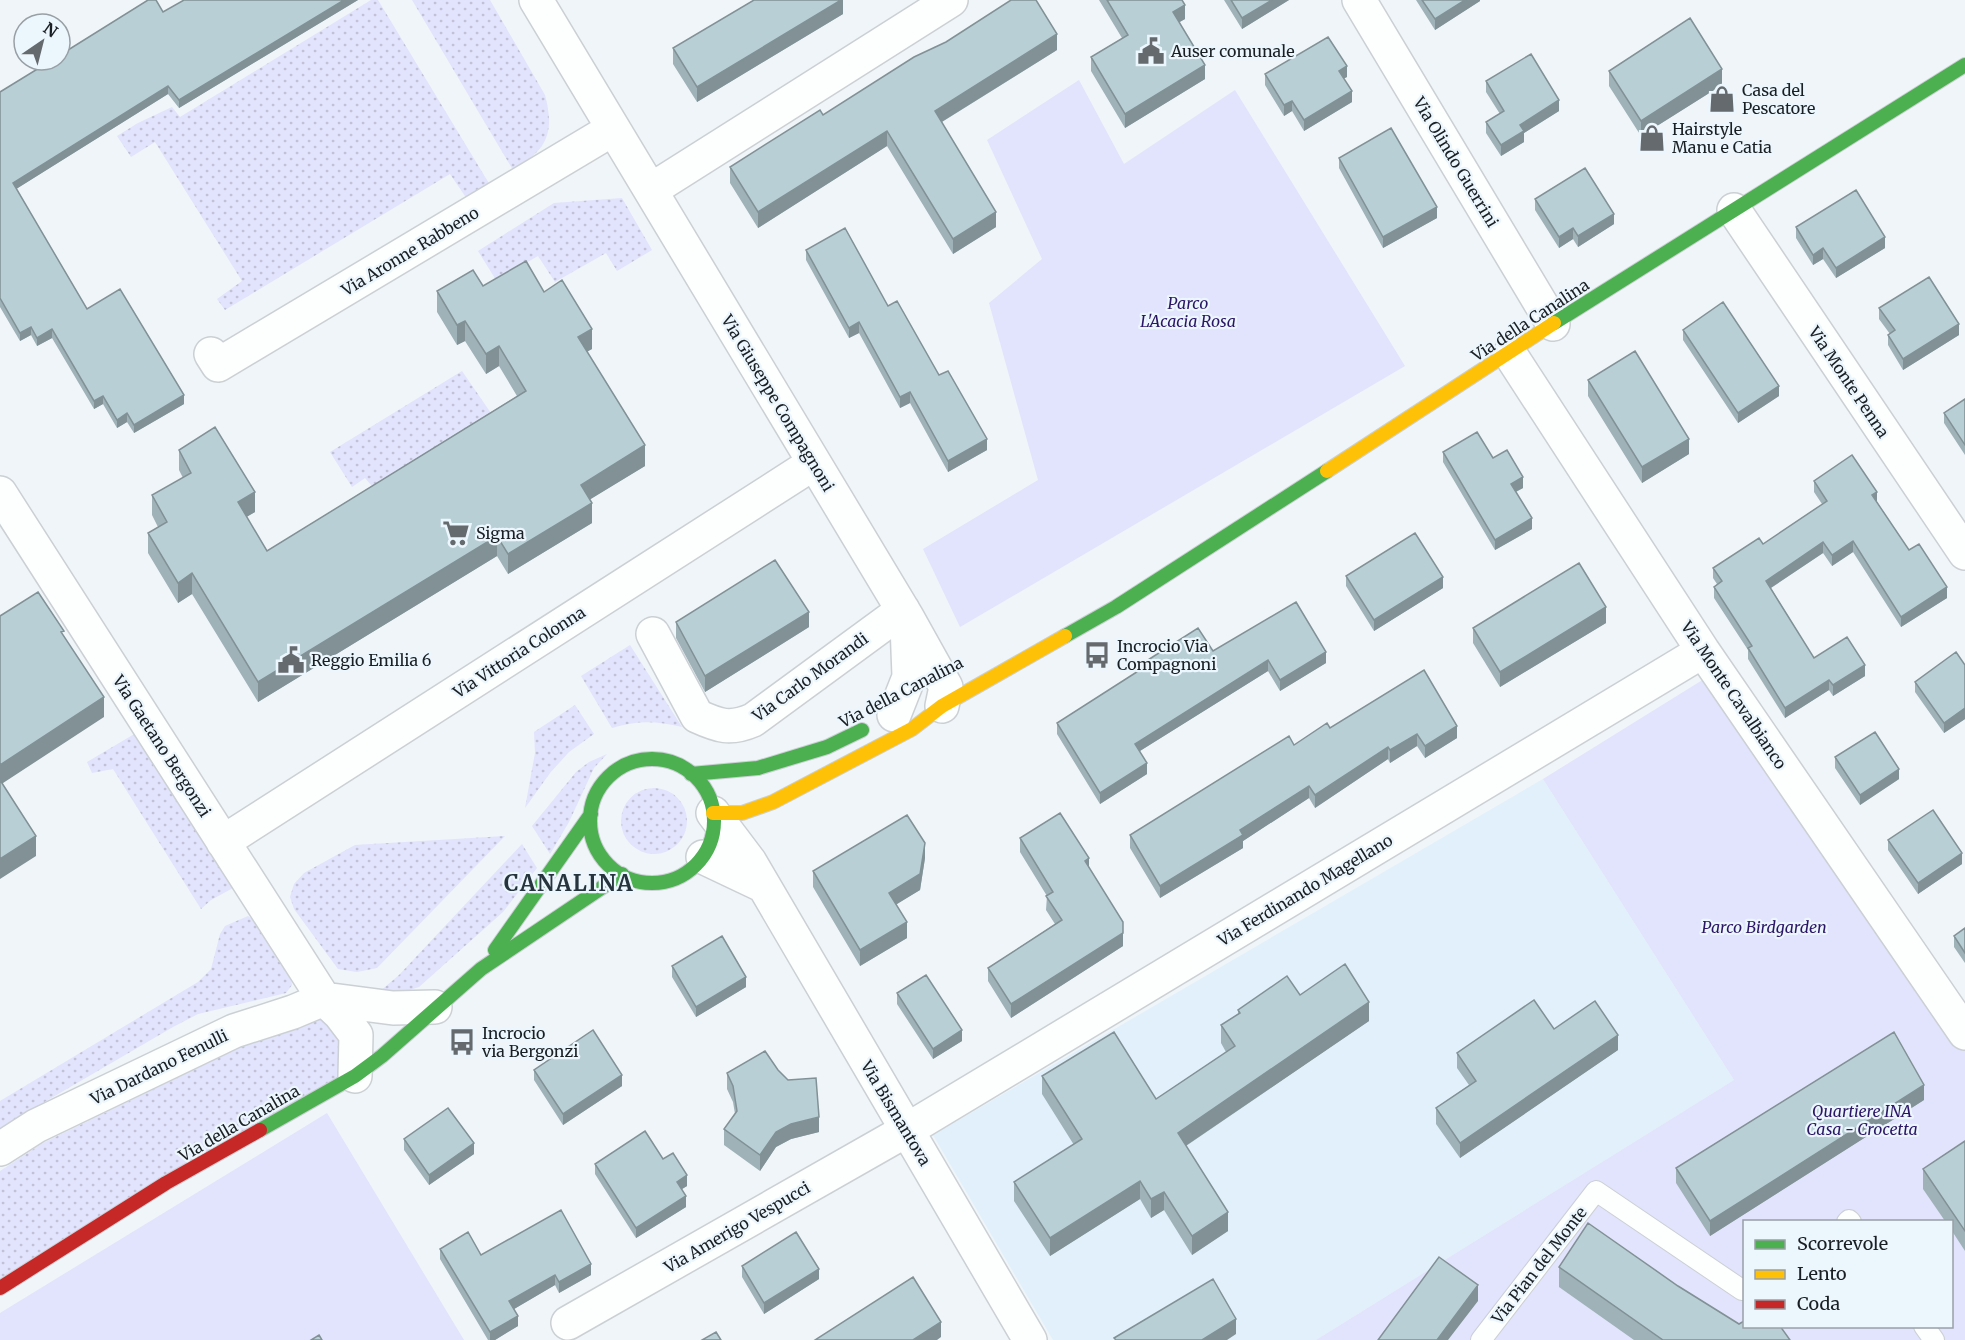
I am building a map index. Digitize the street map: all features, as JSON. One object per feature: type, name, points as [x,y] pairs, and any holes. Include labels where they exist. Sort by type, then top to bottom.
[{"type":"street","name":"Via Giuseppe Compagnoni","points":[[536,0],[905,613],[912,708]]},
{"type":"street","points":[[651,190],[951,0]]},
{"type":"street","name":"Via Olindo Guerrini","points":[[1359,0],[1553,324]]},
{"type":"street","name":"Via della Canalina","points":[[691,774],[758,768],[827,747],[912,708],[1116,607],[1510,354],[1553,324],[1965,65]]},
{"type":"street","name":"Via Aronne Rabbeno","points":[[211,354],[218,365],[613,129]]},
{"type":"street","name":"Via Monte Penna","points":[[1734,210],[1965,553]]},
{"type":"street","name":"Via Monte Cavalbianco","points":[[1510,354],[1703,651],[1965,1033]]},
{"type":"street","name":"Via Vittoria Colonna","points":[[223,842],[814,463]]},
{"type":"street","name":"Via Gaetano Bergonzi","points":[[0,493],[324,999],[340,1014],[356,1035],[355,1076]]},
{"type":"street","name":"Via Giuseppe Compagnoni","points":[[905,613],[912,708]]},
{"type":"street","name":"Via Carlo Morandi","points":[[653,634],[697,716],[726,727],[741,725],[753,720],[905,613]]},
{"type":"street","name":"Via Ferdinando Magellano","points":[[906,1130],[1703,651]]},
{"type":"street","name":"Via della Canalina","points":[[481,969],[591,814],[599,789],[617,770],[642,760],[679,765],[691,774],[706,791],[713,813],[742,813],[773,802],[912,729],[912,708]]},
{"type":"street","points":[[713,813],[712,836],[703,857],[762,885]]},
{"type":"street","name":"Via Bismantova","points":[[713,813],[750,862],[1025,1338]]},
{"type":"street","name":"Via della Canalina","points":[[591,814],[593,841],[599,854],[608,865],[643,883],[671,880],[683,875],[703,857]]},
{"type":"street","name":"Via della Canalina","points":[[0,1288],[166,1183],[355,1076],[382,1056],[435,1007],[481,969],[622,874]]},
{"type":"street","points":[[324,999],[393,1008],[435,1007]]},
{"type":"street","name":"Via Dardano Fenulli","points":[[0,1149],[36,1126],[234,1031],[293,1012],[324,999]]},
{"type":"street","name":"Via Amerigo Vespucci","points":[[568,1323],[906,1130]]},
{"type":"lane","name":"Via Pian del Monte","points":[[1481,1340],[1596,1191],[1743,1289]]},
{"type":"shaded area","points":[[1543,779],[1734,1080],[1316,1340],[1053,1340],[933,1135]]},
{"type":"green space","points":[[371,0],[378,0],[490,185],[467,199],[450,174],[225,310],[217,299],[242,281],[155,142],[131,157],[117,136],[172,107],[180,117]]},
{"type":"green space","points":[[412,0],[490,0],[545,95],[548,108],[546,139],[541,148],[525,163],[513,170]]},
{"type":"green space","name":"Parco L'Acacia Rosa","points":[[1079,80],[1124,164],[1235,90],[1405,366],[960,627],[923,549],[1038,480],[989,303],[1042,259],[987,140]]},
{"type":"green space","points":[[622,198],[652,250],[617,271],[606,253],[555,282],[538,256],[496,280],[478,251],[554,203]]},
{"type":"green space","points":[[462,371],[495,419],[377,492],[365,478],[352,487],[330,452]]},
{"type":"green space","points":[[630,645],[682,727],[647,722],[612,728],[581,676]]},
{"type":"green space","points":[[1717,671],[1965,1033],[1965,1340],[1316,1340],[1734,1080],[1543,779]]},
{"type":"green space","points":[[575,705],[594,734],[569,752],[550,773],[525,808],[535,753],[534,732]]},
{"type":"green space","points":[[136,733],[233,888],[211,900],[201,909],[113,769],[92,773],[87,762]]},
{"type":"green space","points":[[607,754],[594,768],[569,822],[550,854],[532,826],[576,772],[589,762]]},
{"type":"green space","points":[[648,788],[660,788],[672,793],[682,803],[687,821],[685,834],[672,849],[660,854],[648,854],[636,849],[626,839],[621,827],[621,815],[626,803],[636,793]]},
{"type":"green space","points":[[505,836],[377,968],[357,972],[338,969],[294,909],[290,897],[294,884],[304,873],[355,845]]},
{"type":"green space","points":[[522,844],[537,868],[503,912],[419,987],[397,994],[378,993],[399,975]]},
{"type":"green space","points":[[248,916],[257,923],[291,978],[292,985],[286,993],[198,1014],[0,1128],[0,1101],[198,982],[211,969],[220,934],[225,926]]},
{"type":"green space","points":[[324,1013],[340,1015],[351,1076],[0,1289],[0,1171],[43,1143],[241,1047]]},
{"type":"green space","points":[[327,1113],[464,1340],[0,1340],[0,1313]]},
{"type":"building","points":[[148,0],[156,0],[163,12],[184,0],[344,0],[179,100],[168,86],[13,183],[87,309],[120,289],[184,395],[134,425],[127,413],[117,420],[103,396],[94,401],[52,329],[37,338],[31,327],[20,333],[0,298],[0,92],[32,72],[72,72],[72,48]]},
{"type":"building","points":[[754,0],[841,0],[697,87],[673,48]]},
{"type":"building","points":[[1011,0],[1036,0],[1057,34],[935,111],[996,212],[953,239],[887,131],[758,212],[730,167],[820,110],[823,115],[914,57],[946,42]]},
{"type":"building","points":[[1107,0],[1182,0],[1185,5],[1173,12],[1205,65],[1125,114],[1091,57],[1128,35]]},
{"type":"building","points":[[1231,0],[1272,0],[1242,18]]},
{"type":"building","points":[[1422,0],[1465,0],[1435,19]]},
{"type":"building","points":[[1690,18],[1722,69],[1641,121],[1609,71]]},
{"type":"building","points":[[1328,37],[1347,66],[1339,71],[1352,91],[1304,120],[1292,101],[1284,105],[1265,74]]},
{"type":"building","points":[[1531,54],[1559,100],[1520,125],[1524,131],[1501,145],[1486,122],[1504,111],[1486,81]]},
{"type":"building","points":[[1391,128],[1437,207],[1383,237],[1339,158]]},
{"type":"building","points":[[1585,168],[1614,214],[1578,236],[1573,228],[1559,237],[1535,199]]},
{"type":"building","points":[[1856,190],[1885,237],[1836,268],[1823,248],[1813,255],[1796,227]]},
{"type":"building","points":[[845,228],[888,306],[897,301],[939,375],[948,371],[987,439],[948,461],[910,392],[900,397],[859,322],[849,328],[806,250]]},
{"type":"building","points":[[526,261],[544,292],[562,280],[592,329],[578,337],[645,445],[581,485],[592,503],[508,554],[497,536],[258,682],[192,573],[178,583],[148,533],[167,522],[152,495],[191,473],[179,450],[215,427],[255,492],[238,502],[267,551],[526,391],[499,346],[486,354],[465,321],[457,325],[437,291],[473,270],[483,286]]},
{"type":"building","points":[[1929,277],[1959,324],[1903,359],[1888,335],[1895,330],[1879,308]]},
{"type":"building","points":[[1723,302],[1779,386],[1738,413],[1683,330]]},
{"type":"building","points":[[1635,351],[1689,439],[1642,467],[1588,380]]},
{"type":"building","points":[[1965,399],[1965,445],[1944,413]]},
{"type":"building","points":[[1477,432],[1493,458],[1507,450],[1523,477],[1511,484],[1532,518],[1495,540],[1443,452]]},
{"type":"building","points":[[1852,455],[1877,492],[1872,495],[1909,550],[1919,544],[1947,587],[1901,617],[1853,541],[1832,555],[1823,542],[1766,581],[1814,658],[1847,637],[1865,665],[1833,685],[1829,680],[1785,708],[1748,648],[1752,646],[1714,587],[1722,581],[1713,568],[1759,538],[1763,544],[1827,501],[1814,481]]},
{"type":"building","points":[[1415,533],[1443,577],[1374,620],[1346,576]]},
{"type":"building","points":[[775,560],[809,612],[705,676],[676,622]]},
{"type":"building","points":[[1579,563],[1606,607],[1500,672],[1473,628]]},
{"type":"building","points":[[38,592],[64,631],[61,632],[104,697],[0,765],[0,616]]},
{"type":"building","points":[[1296,602],[1326,652],[1280,680],[1268,660],[1135,744],[1147,763],[1100,793],[1057,723],[1143,668],[1140,665],[1198,628],[1213,651]]},
{"type":"building","points":[[1956,652],[1965,665],[1965,708],[1944,723],[1915,682]]},
{"type":"building","points":[[1424,670],[1457,726],[1425,746],[1417,734],[1390,750],[1388,747],[1315,795],[1309,786],[1240,830],[1243,835],[1160,886],[1130,835],[1289,736],[1294,745],[1327,723],[1330,728]]},
{"type":"building","points":[[1875,732],[1899,769],[1860,795],[1835,757]]},
{"type":"building","points":[[0,780],[36,836],[0,859]]},
{"type":"building","points":[[1933,810],[1962,853],[1918,883],[1888,840]]},
{"type":"building","points":[[1060,813],[1089,858],[1085,861],[1123,922],[1123,933],[1011,1004],[988,968],[1062,920],[1046,896],[1053,892],[1020,838]]},
{"type":"building","points":[[907,815],[925,843],[920,874],[889,893],[907,922],[860,950],[813,871]]},
{"type":"building","points":[[1965,928],[1965,953],[1954,936]]},
{"type":"building","points":[[722,936],[746,977],[696,1007],[672,966]]},
{"type":"building","points":[[1345,964],[1369,1002],[1178,1133],[1228,1212],[1192,1236],[1164,1192],[1151,1199],[1140,1181],[1050,1238],[1014,1182],[1082,1139],[1042,1076],[1114,1032],[1156,1099],[1235,1046],[1221,1025],[1240,1013],[1238,1010],[1287,976],[1300,995]]},
{"type":"building","points":[[926,975],[962,1030],[933,1049],[897,993]]},
{"type":"building","points":[[1534,1000],[1554,1029],[1595,1001],[1618,1035],[1460,1143],[1436,1108],[1476,1081],[1457,1053]]},
{"type":"building","points":[[593,1030],[622,1075],[563,1114],[534,1070]]},
{"type":"building","points":[[1894,1032],[1924,1085],[1710,1221],[1676,1168]]},
{"type":"building","points":[[765,1051],[788,1080],[816,1078],[819,1117],[791,1124],[776,1132],[760,1155],[724,1129],[737,1111],[733,1086],[727,1073]]},
{"type":"building","points":[[448,1108],[474,1143],[429,1175],[404,1139]]},
{"type":"building","points":[[645,1131],[663,1159],[673,1153],[687,1175],[677,1182],[686,1196],[636,1228],[595,1164]]},
{"type":"building","points":[[1965,1141],[1965,1231],[1923,1169]]},
{"type":"building","points":[[561,1210],[591,1264],[559,1282],[555,1275],[509,1301],[518,1316],[490,1332],[440,1249],[468,1232],[481,1255]]},
{"type":"building","points":[[1588,1223],[1678,1286],[1739,1324],[1743,1322],[1743,1328],[1781,1328],[1790,1340],[1663,1340],[1559,1267]]},
{"type":"building","points":[[796,1232],[819,1269],[764,1303],[742,1266]]},
{"type":"building","points":[[1439,1257],[1478,1285],[1437,1340],[1378,1340]]},
{"type":"building","points":[[913,1277],[941,1322],[913,1340],[815,1340]]},
{"type":"building","points":[[1213,1279],[1236,1319],[1202,1340],[1116,1340],[1114,1338]]},
{"type":"building","points":[[716,1332],[721,1340],[702,1340]]},
{"type":"building","points":[[319,1335],[322,1340],[311,1340]]},
{"type":"traffic: fast","points":[[1554,323],[1965,65]]},
{"type":"traffic: fast","points":[[1065,636],[1116,607],[1327,471]]},
{"type":"traffic: fast","points":[[691,774],[758,768],[827,747],[862,730]]},
{"type":"traffic: fast","points":[[652,759],[676,764],[695,778],[709,797],[714,821],[709,845],[695,864],[676,878],[652,883],[628,878],[609,864],[595,845],[590,821],[595,797],[609,778],[628,764],[652,759]]},
{"type":"traffic: fast","points":[[495,950],[591,814]]},
{"type":"traffic: fast","points":[[260,1130],[355,1076],[382,1056],[481,969],[622,874]]},
{"type":"traffic: slow","points":[[1327,471],[1554,323]]},
{"type":"traffic: slow","points":[[713,813],[742,813],[773,802],[912,729],[942,706],[1065,636]]},
{"type":"traffic: jam","points":[[0,1288],[166,1183],[260,1130]]},
{"type":"place","name":"Auser comunale","points":[[1151,51]]},
{"type":"place","name":"Casa del Pescatore","points":[[1722,99]]},
{"type":"place","name":"Hairstyle Manu e Catia","points":[[1652,138]]},
{"type":"place","name":"Sigma","points":[[456,533]]},
{"type":"place","name":"Incrocio Via Compagnoni","points":[[1097,655]]},
{"type":"place","name":"Reggio Emilia 6","points":[[291,660]]},
{"type":"place","name":"Incrocio via Bergonzi","points":[[462,1042]]},
{"type":"district","name":"CANALINA","points":[[569,883]]},
{"type":"park label","name":"Parco Birdgarden","points":[[1764,927]]},
{"type":"park label","name":"Quartiere INA Casa - Crocetta","points":[[1862,1120]]}]
